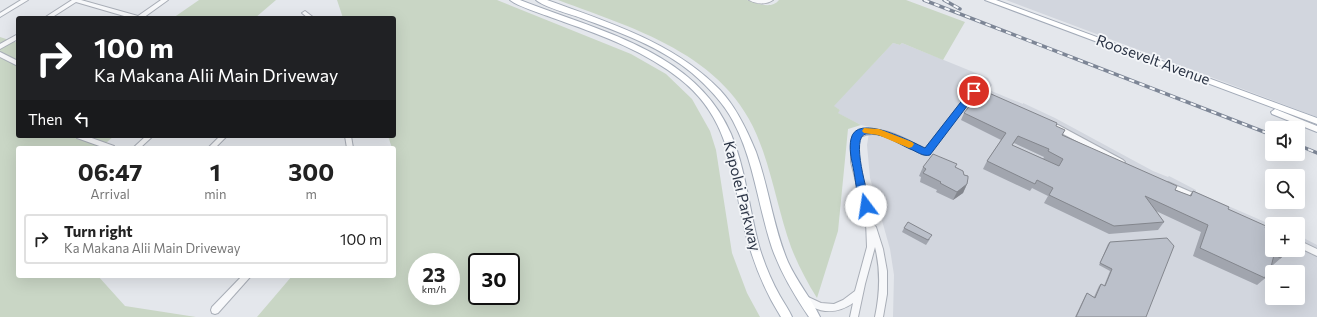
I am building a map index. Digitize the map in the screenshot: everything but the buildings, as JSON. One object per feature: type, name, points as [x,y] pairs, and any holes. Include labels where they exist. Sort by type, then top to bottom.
[{"type":"main road","name":"Kapolei Parkway","points":[[514,0],[648,53],[682,75],[705,97],[717,114],[731,143],[751,236],[758,261],[769,286],[786,316]]},
{"type":"main road","name":"Kapolei Parkway","points":[[540,0],[658,47],[695,70],[718,93],[738,120],[748,141],[778,249],[790,277],[815,317]]},
{"type":"main road","name":"Roosevelt Avenue","points":[[989,0],[1317,122]]},
{"type":"main road","points":[[1071,30],[1317,128]]},
{"type":"street","points":[[0,15],[24,0]]},
{"type":"street","points":[[50,16],[75,0],[131,16]]},
{"type":"street","points":[[141,16],[165,0]]},
{"type":"street","points":[[752,0],[768,1]]},
{"type":"street","points":[[305,12],[309,16]]},
{"type":"street","points":[[0,47],[16,37]]},
{"type":"street","points":[[0,54],[16,63]]},
{"type":"street","points":[[879,317],[883,288],[882,256],[870,221],[856,162],[854,142],[858,133],[865,131],[876,132],[894,137],[926,153],[974,91],[994,99]]},
{"type":"street","points":[[1048,123],[1130,167]]},
{"type":"street","points":[[84,138],[106,146]]},
{"type":"street","points":[[138,146],[148,138]]},
{"type":"street","points":[[213,146],[222,138]]},
{"type":"street","points":[[1162,182],[1204,202]]},
{"type":"street","points":[[854,317],[870,252],[870,221]]},
{"type":"street","points":[[1305,247],[1317,253]]},
{"type":"street","points":[[215,310],[245,278]]},
{"type":"street","points":[[801,296],[815,305],[831,308],[846,304],[859,293]]},
{"type":"shaded area","points":[[1006,0],[1317,0],[1317,117]]},
{"type":"shaded area","points":[[893,43],[900,45],[902,43],[988,78],[992,85],[989,90],[1023,103],[1055,118],[1153,171],[1168,177],[1169,176],[1196,190],[1196,192],[1265,222],[1265,257],[1305,257],[1305,239],[1317,245],[1317,317],[893,317],[894,275],[890,249],[870,178],[867,145],[870,127],[861,125],[837,113],[840,110],[833,106]]},
{"type":"green space","points":[[199,0],[276,0],[257,16],[176,16]]},
{"type":"green space","points":[[337,0],[497,0],[631,54],[666,74],[692,99],[710,131],[716,150],[732,253],[747,293],[760,317],[257,317],[290,278],[396,278],[396,146],[391,146],[389,138],[396,138],[396,16],[342,16]]},
{"type":"green space","points":[[558,0],[747,0],[759,4],[772,5],[779,0],[906,0],[965,22],[943,60],[902,43],[900,45],[893,43],[834,106],[840,110],[838,113],[861,125],[848,129],[838,231],[817,298],[791,247],[763,151],[749,119],[730,92],[707,70],[680,52],[621,23]]},
{"type":"green space","points":[[0,37],[16,42],[16,138],[112,138],[102,146],[16,146],[16,278],[100,278],[125,306],[196,317],[0,317]]},
{"type":"railway","points":[[924,0],[1265,132]]},
{"type":"railway","points":[[944,0],[960,9]]},
{"type":"railway","points":[[1305,148],[1317,153]]},
{"type":"slow traffic","points":[[867,131],[879,132],[909,144]]},
{"type":"route","points":[[866,206],[857,170],[855,154],[854,142],[858,133],[871,131],[894,137],[926,153],[974,91]]}]
